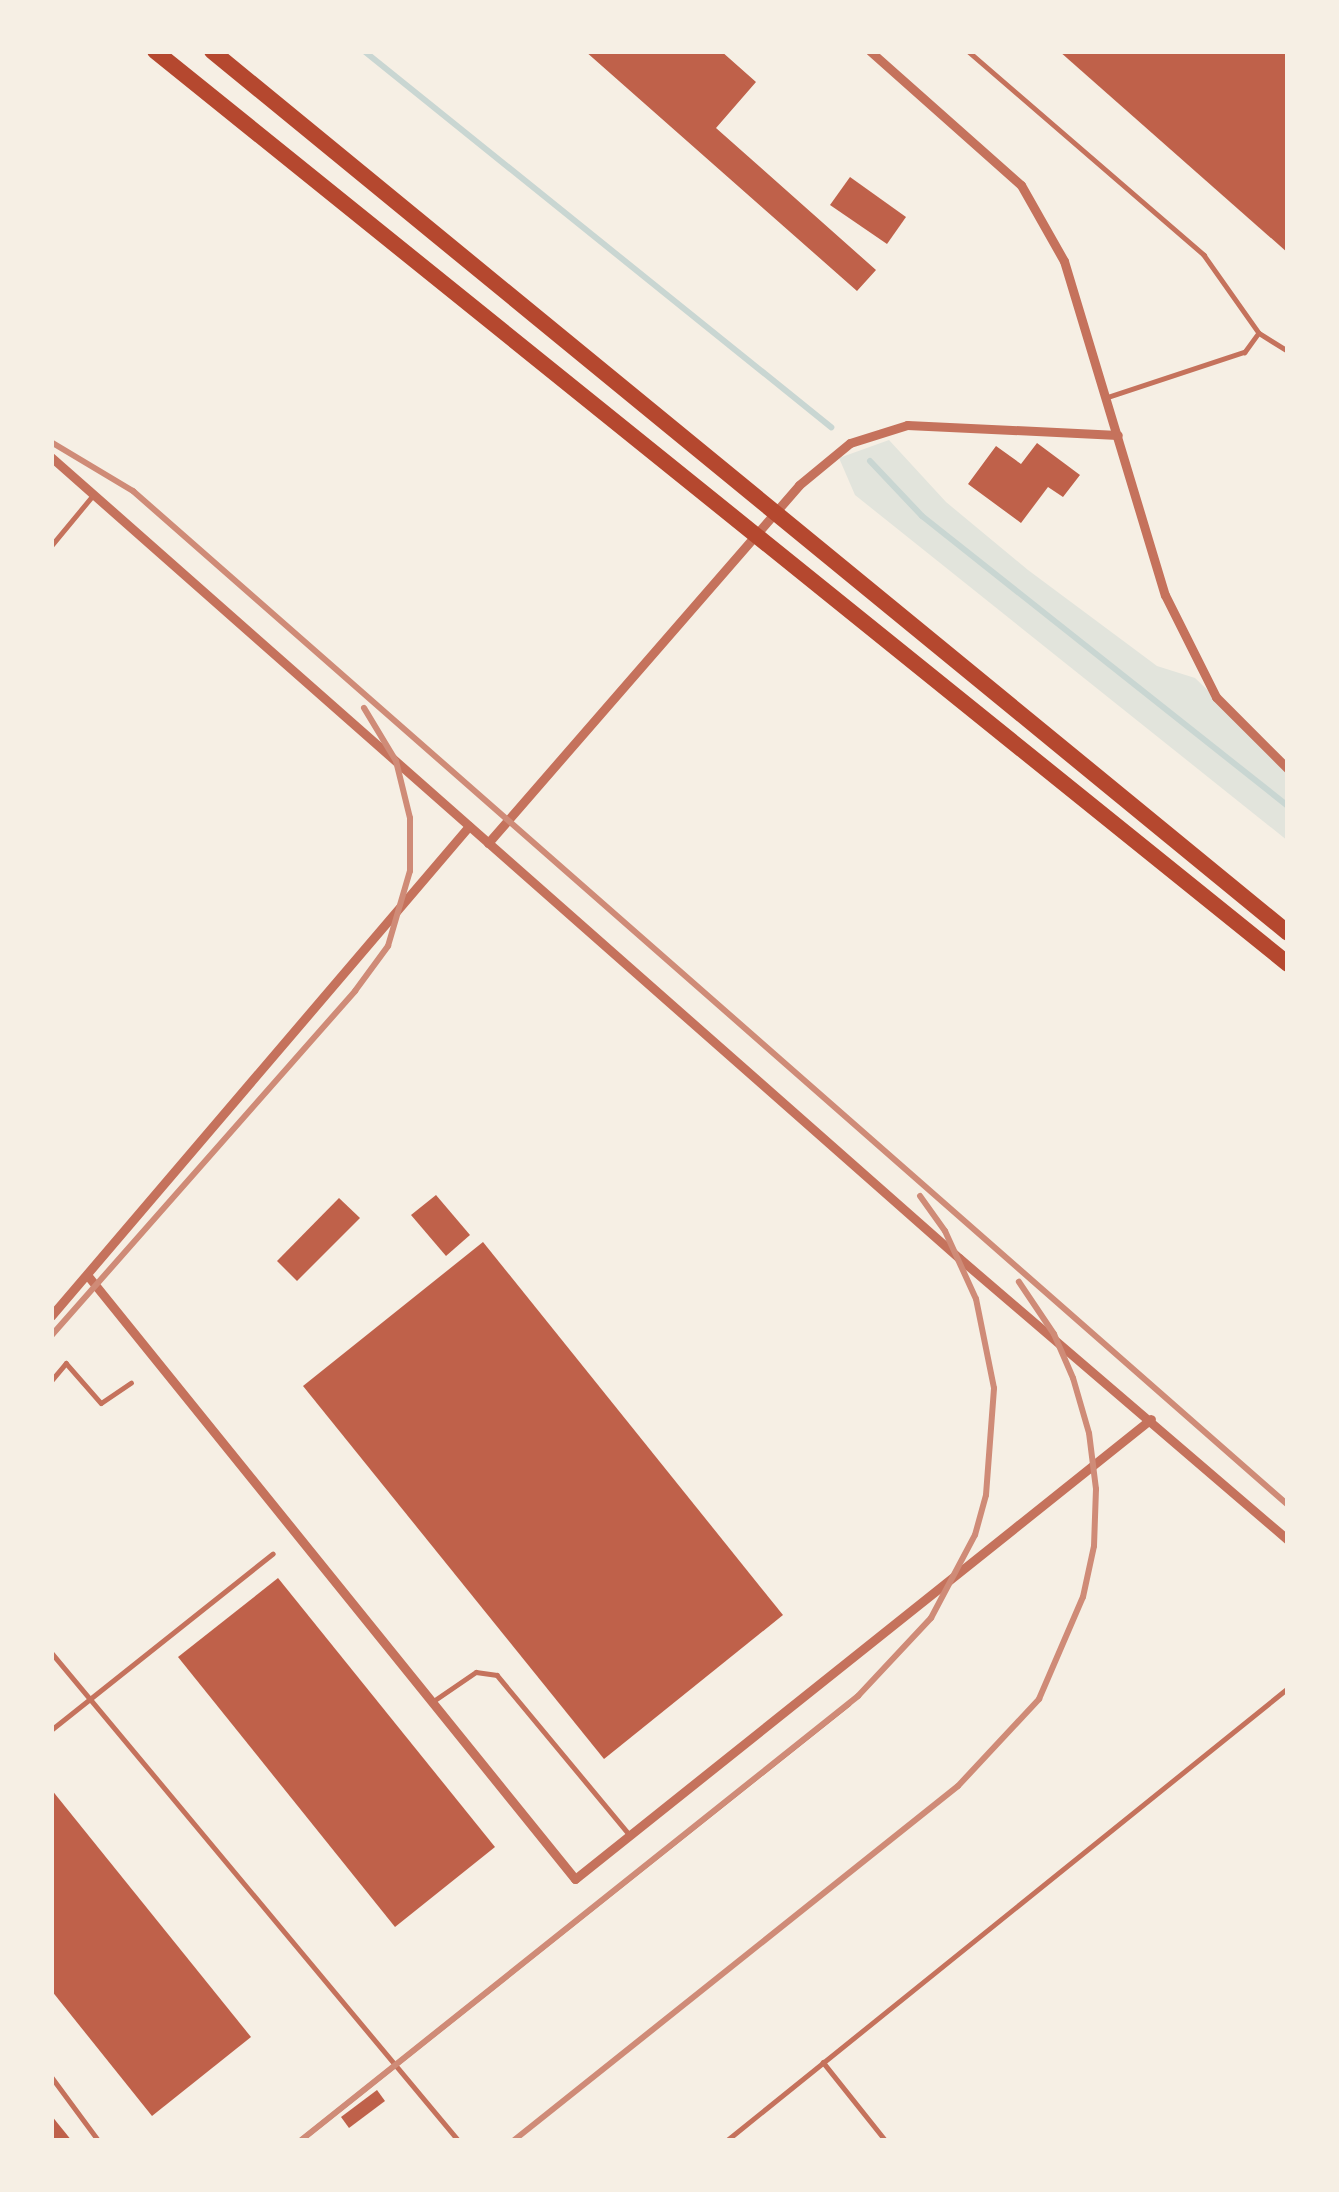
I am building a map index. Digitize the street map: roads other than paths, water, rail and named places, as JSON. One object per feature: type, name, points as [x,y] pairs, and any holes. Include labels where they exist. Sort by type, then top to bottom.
[{"type":"highway","points":[[155,51],[1288,964]]},
{"type":"highway","points":[[212,51],[1288,933]]},
{"type":"street","points":[[870,51],[1021,185],[1064,261],[1165,595],[1216,698],[1288,769]]},
{"type":"street","points":[[488,843],[799,484],[850,442],[907,425],[1118,436]]},
{"type":"street","points":[[51,457],[942,1243],[1288,1540]]},
{"type":"street","points":[[51,1316],[469,826]]},
{"type":"street","points":[[88,1276],[574,1879],[1150,1419]]},
{"type":"lane","points":[[968,51],[1204,255],[1259,333],[1288,351]]},
{"type":"lane","points":[[1106,398],[1245,352],[1259,333]]},
{"type":"lane","points":[[51,546],[94,494]]},
{"type":"lane","points":[[51,1381],[66,1363],[101,1403],[131,1383]]},
{"type":"lane","points":[[51,1730],[272,1554]]},
{"type":"lane","points":[[51,1652],[459,2141]]},
{"type":"lane","points":[[432,1702],[476,1672],[497,1675],[630,1835]]},
{"type":"lane","points":[[726,2141],[1288,1688]]},
{"type":"lane","points":[[299,2141],[848,1704]]},
{"type":"lane","points":[[824,2062],[886,2141]]},
{"type":"lane","points":[[51,2076],[99,2141]]},
{"type":"waterway","points":[[364,51],[831,427]]},
{"type":"waterway","points":[[870,461],[922,516],[1288,806]]},
{"type":"railway","points":[[51,442],[133,491],[1288,1505]]},
{"type":"railway","points":[[51,1336],[355,991],[388,946],[410,871],[410,818],[396,761],[364,708]]},
{"type":"railway","points":[[300,2141],[858,1696],[931,1618],[975,1535],[986,1495],[994,1388],[976,1299],[945,1231],[920,1196]]},
{"type":"railway","points":[[513,2141],[958,1786],[1039,1699],[1083,1597],[1094,1546],[1096,1489],[1089,1433],[1073,1378],[1054,1334],[1019,1282]]}]
